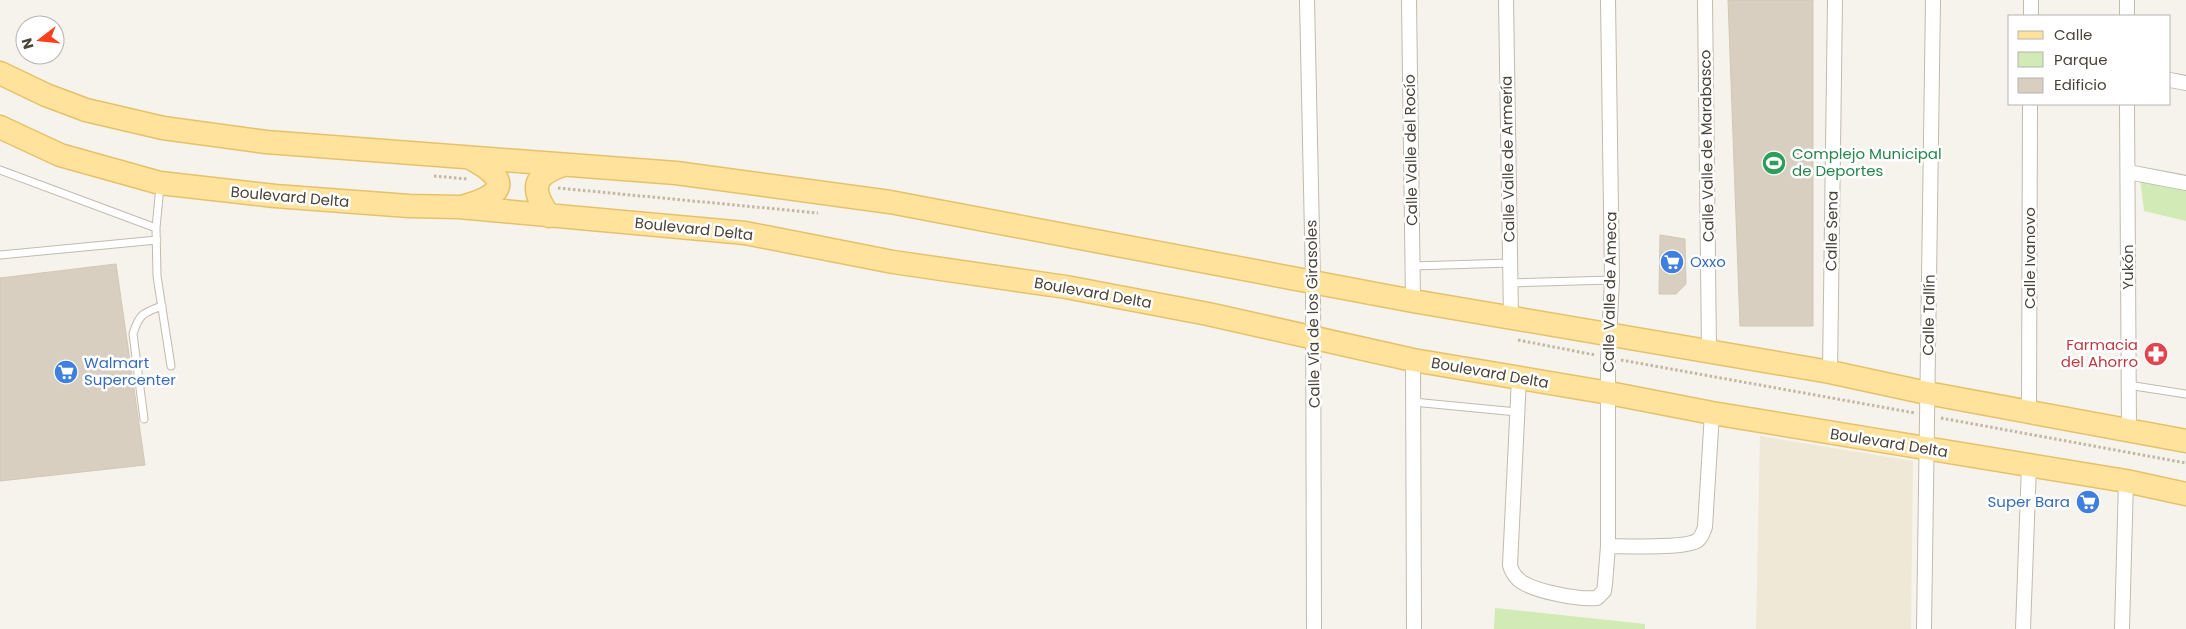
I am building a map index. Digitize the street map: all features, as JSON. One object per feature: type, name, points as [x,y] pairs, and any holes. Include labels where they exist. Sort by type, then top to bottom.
[{"type":"main road","points":[[0,73],[46,95],[86,110],[162,128],[266,142],[676,173],[890,202],[1413,301],[1830,372],[1927,393],[2186,441]]},
{"type":"main road","name":"Boulevard Delta","points":[[0,127],[60,155],[160,183],[275,196],[409,206],[459,207],[745,233],[893,262],[1066,287],[1313,337],[1413,360],[1609,393],[1712,414],[2126,481],[2186,494]]},
{"type":"main road","points":[[459,207],[490,197],[498,188],[498,182],[491,172],[485,166],[468,157]]},
{"type":"main road","points":[[549,216],[540,204],[537,181],[540,176],[550,169],[563,165]]},
{"type":"street","name":"Calle Vía de los Girasoles","points":[[1307,0],[1313,281],[1314,629]]},
{"type":"street","name":"Calle Valle del Rocío","points":[[1409,0],[1413,301]]},
{"type":"street","name":"Calle Valle de Armería","points":[[1506,0],[1511,318]]},
{"type":"street","name":"Calle Valle de Ameca","points":[[1517,412],[1510,565],[1518,579],[1556,594],[1597,598],[1604,592],[1608,546],[1609,334],[1612,280],[1608,0]]},
{"type":"street","name":"Calle Valle de Marabasco","points":[[1706,0],[1709,351]]},
{"type":"street","name":"Calle Sena","points":[[1830,372],[1834,0]]},
{"type":"street","name":"Calle Tallín","points":[[1924,629],[1933,0]]},
{"type":"street","points":[[2031,0],[2031,15]]},
{"type":"street","points":[[2127,0],[2127,15]]},
{"type":"street","points":[[2171,80],[2186,83]]},
{"type":"street","name":"Calle Ivanovo","points":[[2029,412],[2030,105]]},
{"type":"street","name":"Yukón","points":[[2127,105],[2129,430]]},
{"type":"street","points":[[2128,172],[2186,183]]},
{"type":"street","points":[[1413,360],[1414,629]]},
{"type":"street","points":[[1517,412],[1519,378]]},
{"type":"street","points":[[1608,546],[1681,546],[1692,543],[1703,534],[1712,414]]},
{"type":"street","points":[[2023,629],[2029,465]]},
{"type":"street","points":[[2122,629],[2126,481]]},
{"type":"lane","points":[[0,170],[156,228]]},
{"type":"lane","points":[[160,183],[156,228],[157,276],[171,366]]},
{"type":"lane","points":[[0,255],[157,240]]},
{"type":"lane","points":[[1413,266],[1510,263]]},
{"type":"lane","points":[[1510,283],[1612,280]]},
{"type":"lane","points":[[144,419],[133,334],[136,322],[143,314],[162,306]]},
{"type":"lane","points":[[2128,385],[2186,394]]},
{"type":"lane","points":[[1413,402],[1517,412]]},
{"type":"shaded area","points":[[1760,436],[1913,461],[1911,629],[1756,629]]},
{"type":"green space","points":[[2140,178],[2186,191],[2186,221],[2144,211]]},
{"type":"green space","points":[[1495,608],[1645,624],[1645,629],[1494,629]]},
{"type":"building","name":"Complejo Municipal de Deportes","points":[[1728,0],[1813,0],[1813,326],[1740,326]]},
{"type":"building","name":"Oxxo","points":[[1660,235],[1685,239],[1686,284],[1676,294],[1659,294]]},
{"type":"building","name":"Walmart Supercenter","points":[[116,264],[145,465],[0,481],[0,278]]},
{"type":"place","name":"Complejo Municipal de Deportes","points":[[1774,163]]},
{"type":"place","name":"Oxxo","points":[[1672,262]]},
{"type":"place","name":"Farmacia del Ahorro","points":[[2156,354]]},
{"type":"place","name":"Walmart Supercenter","points":[[66,372]]},
{"type":"place","name":"Super Bara","points":[[2088,502]]}]
